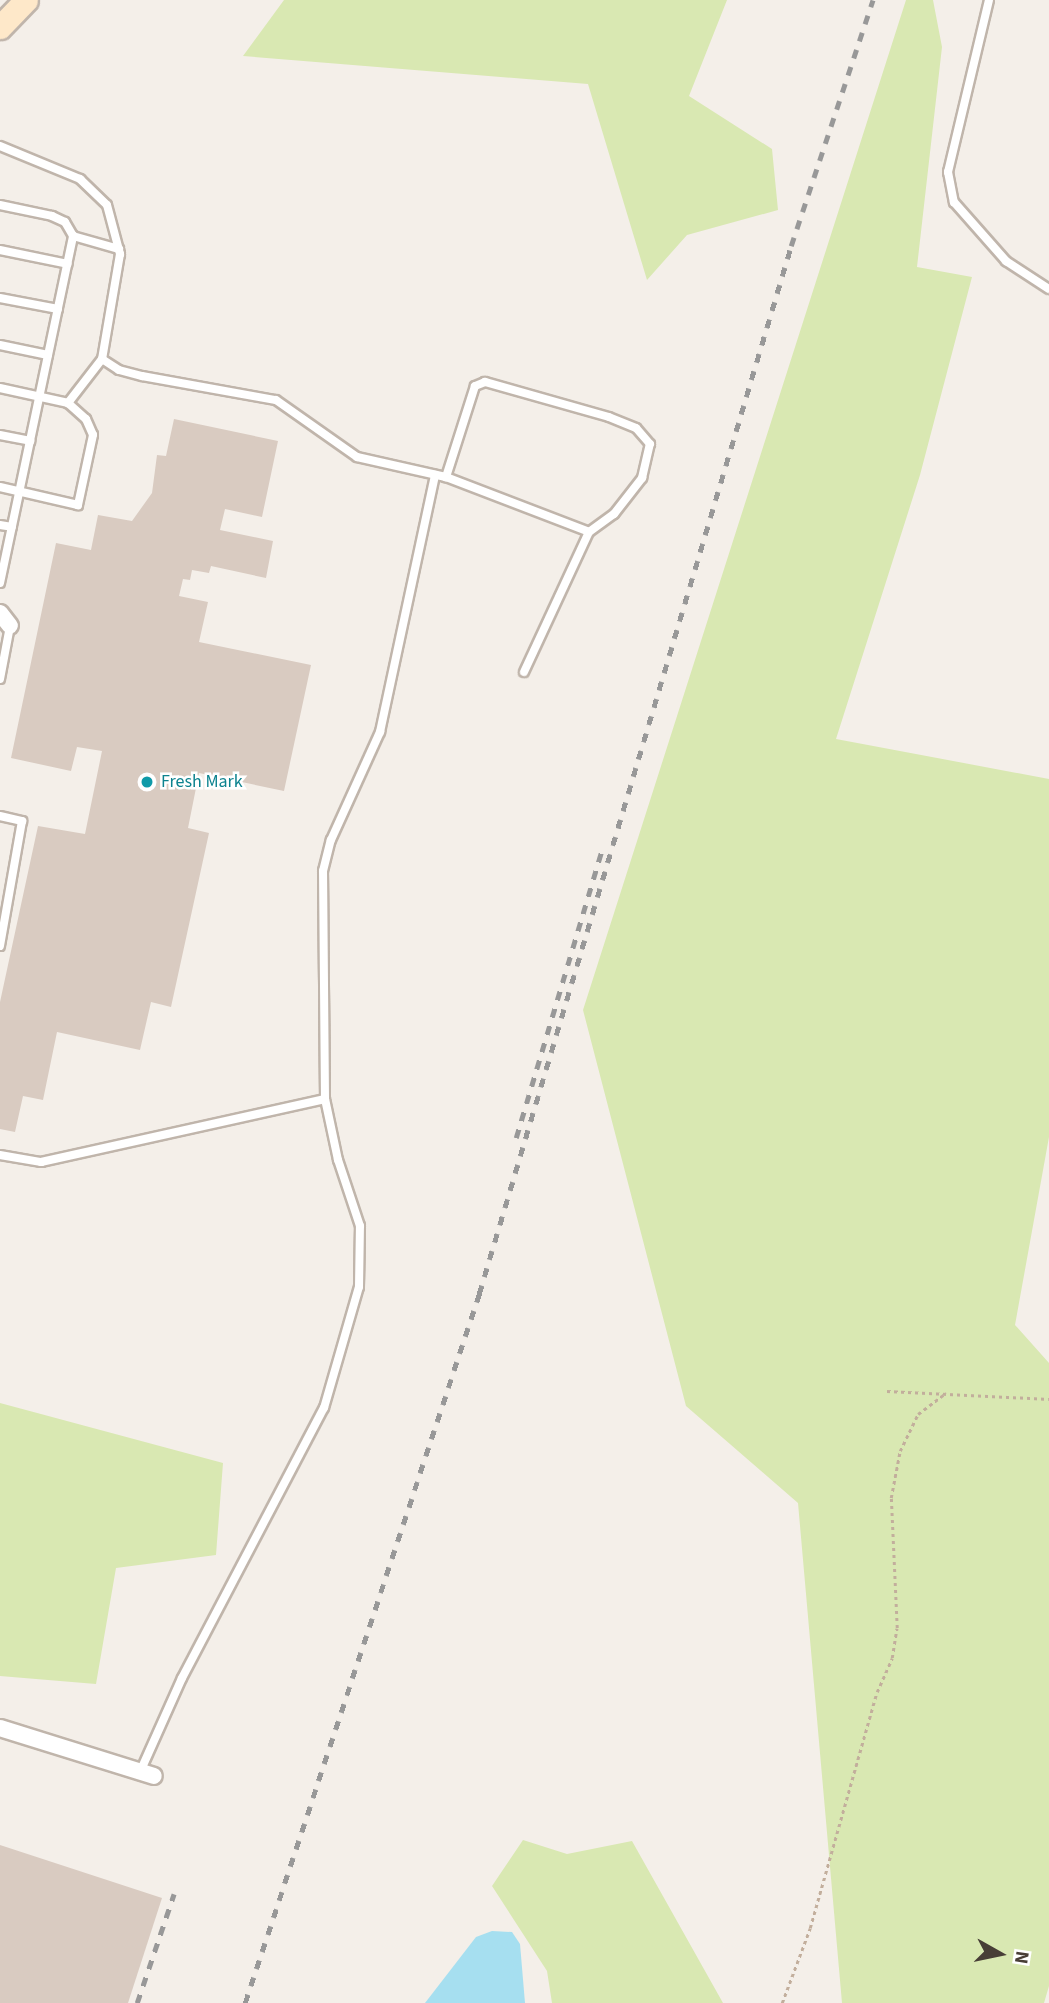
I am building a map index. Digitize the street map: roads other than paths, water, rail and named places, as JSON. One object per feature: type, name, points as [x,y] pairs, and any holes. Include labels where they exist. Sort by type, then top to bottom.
[{"type":"main road","points":[[0,27],[26,0]]},
{"type":"street","points":[[0,1728],[147,1774]]},
{"type":"lane","points":[[989,0],[948,172],[954,202],[1006,261],[1049,289]]},
{"type":"lane","points":[[0,146],[80,179],[107,205],[119,249],[102,359],[68,403]]},
{"type":"lane","points":[[0,205],[52,216],[65,222],[73,236],[0,583]]},
{"type":"lane","points":[[73,236],[119,249]]},
{"type":"lane","points":[[0,250],[68,264]]},
{"type":"lane","points":[[0,298],[58,310]]},
{"type":"lane","points":[[0,345],[48,355]]},
{"type":"lane","points":[[102,359],[119,370],[142,376],[276,400],[356,457],[446,477],[589,532]]},
{"type":"lane","points":[[446,477],[478,384],[485,382],[609,416],[636,428],[650,444],[642,478],[614,514],[589,532],[524,672]]},
{"type":"lane","points":[[0,388],[68,403],[86,419],[93,435],[78,505],[0,487]]},
{"type":"lane","points":[[0,435],[30,441]]},
{"type":"lane","points":[[147,1774],[182,1678],[324,1408],[359,1287],[360,1226],[338,1160],[325,1099],[323,871],[331,840],[380,733],[435,475]]},
{"type":"lane","points":[[0,525],[12,527]]},
{"type":"lane","points":[[0,679],[5,620]]},
{"type":"lane","points":[[0,816],[22,821],[0,946]]},
{"type":"lane","points":[[0,1155],[41,1162],[325,1099]]},
{"type":"water","points":[[492,1931],[512,1932],[520,1944],[525,2003],[425,2003],[476,1937]]},
{"type":"railway","points":[[245,2003],[479,1294],[791,246],[873,0]]},
{"type":"railway","points":[[516,1138],[602,849]]},
{"type":"railway","points":[[137,2003],[174,1894]]},
{"type":"place","name":"Fresh Mark","points":[[147,782]]}]
